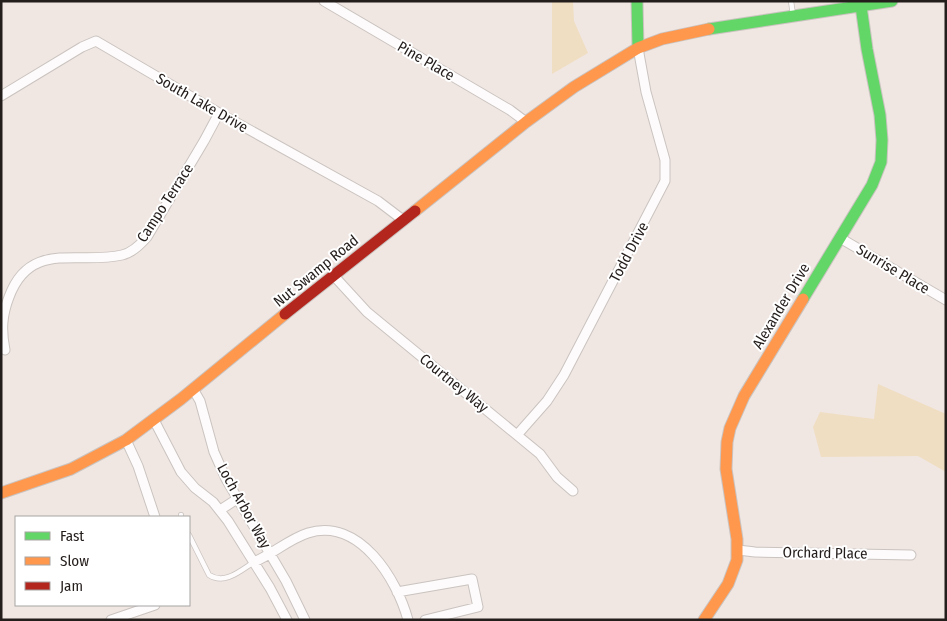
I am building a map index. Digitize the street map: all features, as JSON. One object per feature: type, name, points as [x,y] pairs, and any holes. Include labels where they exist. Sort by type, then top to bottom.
[{"type":"main road","points":[[637,1],[638,48]]},
{"type":"main road","name":"Nut Swamp Road","points":[[1,493],[71,469],[126,440],[154,420],[526,122],[574,87],[638,48],[662,39],[712,28],[793,16],[840,5],[861,6],[888,2]]},
{"type":"main road","name":"Alexander Drive","points":[[704,620],[727,586],[737,560],[738,550],[724,459],[730,424],[744,396],[872,185],[881,162],[880,114],[867,49],[861,6]]},
{"type":"street","name":"Pine Place","points":[[324,1],[510,110],[526,122]]},
{"type":"street","name":"South Lake Drive","points":[[1,96],[82,47],[96,41],[219,113],[378,201],[403,220]]},
{"type":"street","name":"Todd Drive","points":[[517,435],[547,401],[564,375],[665,181],[665,160],[646,92],[638,48]]},
{"type":"street","name":"Campo Terrace","points":[[5,350],[2,336],[3,316],[12,289],[23,272],[42,260],[121,255],[139,246],[147,238],[219,113]]},
{"type":"street","name":"Sunrise Place","points":[[840,238],[946,300]]},
{"type":"street","name":"Courtney Way","points":[[334,276],[367,312],[540,454],[557,477],[574,490]]},
{"type":"street","name":"Loch Arbor Way","points":[[192,389],[200,401],[214,452],[237,499],[286,581],[304,620]]},
{"type":"street","name":"Loch Arbor Way","points":[[154,420],[181,472],[195,488],[220,510],[254,562],[287,620]]},
{"type":"street","points":[[126,440],[138,466],[155,516]]},
{"type":"street","points":[[220,510],[237,499]]},
{"type":"street","points":[[254,562],[289,542],[313,532],[329,532],[342,535],[363,545],[375,556],[397,592],[408,620]]},
{"type":"street","name":"Orchard Place","points":[[738,550],[755,552],[911,555]]},
{"type":"street","points":[[397,592],[472,579],[478,607],[425,620]]},
{"type":"street","points":[[111,620],[152,606]]},
{"type":"lane","points":[[791,1],[793,16]]},
{"type":"lane","points":[[190,537],[209,575],[214,578],[220,580],[229,577],[254,562]]},
{"type":"shaded area","points":[[552,1],[573,1],[574,21],[588,53],[552,74]]},
{"type":"shaded area","points":[[878,384],[946,414],[946,472],[918,456],[821,457],[813,427],[820,412],[874,419]]},
{"type":"traffic: fast","points":[[637,1],[638,48]]},
{"type":"traffic: fast","points":[[709,29],[892,1]]},
{"type":"traffic: fast","points":[[803,299],[872,185],[881,162],[880,115],[861,6]]},
{"type":"traffic: slow","points":[[415,211],[526,122],[574,87],[638,48],[662,39],[709,29]]},
{"type":"traffic: slow","points":[[704,620],[728,584],[737,560],[737,539],[726,469],[727,442],[730,428],[744,396],[803,299]]},
{"type":"traffic: slow","points":[[1,493],[71,469],[126,440],[181,399],[285,314]]},
{"type":"traffic: jam","points":[[285,314],[415,211]]}]
